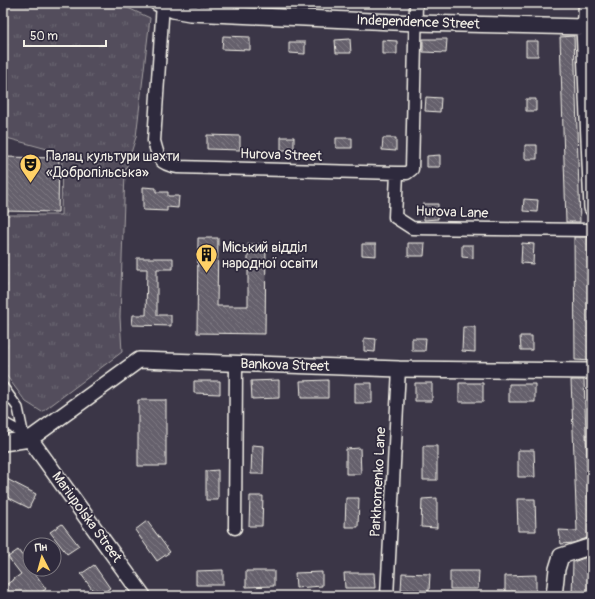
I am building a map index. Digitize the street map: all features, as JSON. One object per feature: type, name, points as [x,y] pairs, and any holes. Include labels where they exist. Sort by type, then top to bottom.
[{"type":"street","points":[[397,173],[407,173],[412,169],[416,3]]},
{"type":"street","points":[[585,3],[588,27],[592,208]]},
{"type":"street","name":"Independence Street","points":[[161,4],[174,10],[190,13],[416,23],[588,27]]},
{"type":"street","name":"Hurova Street","points":[[161,4],[154,141],[159,159],[164,164],[185,167],[397,173]]},
{"type":"street","name":"Hurova Lane","points":[[397,173],[395,217],[412,228],[592,230]]},
{"type":"street","name":"Bankova Street","points":[[3,443],[26,435],[138,360],[399,369],[592,371]]},
{"type":"street","points":[[235,528],[236,364]]},
{"type":"street","name":"Parkhomenko Lane","points":[[387,596],[399,369]]},
{"type":"street","points":[[3,387],[18,408],[26,435]]},
{"type":"street","points":[[3,422],[26,435]]},
{"type":"street","name":"Mariupolska Street","points":[[26,435],[143,596]]},
{"type":"street","points":[[554,596],[557,570],[561,556],[580,552],[592,546]]},
{"type":"green space","points":[[3,3],[117,3],[150,18],[136,137],[125,172],[120,317],[122,352],[42,412],[26,402],[3,371],[3,215],[61,215],[62,153],[3,137]]},
{"type":"building","points":[[223,36],[250,37],[250,50],[222,49]]},
{"type":"building","points":[[574,36],[580,222],[566,222],[560,37]]},
{"type":"building","points":[[350,39],[351,53],[336,53],[335,40]]},
{"type":"building","points":[[423,39],[447,39],[446,53],[423,52]]},
{"type":"building","points":[[382,40],[397,41],[397,54],[382,54]]},
{"type":"building","points":[[526,41],[538,41],[538,56],[526,56]]},
{"type":"building","points":[[289,42],[305,42],[305,54],[289,53]]},
{"type":"building","points":[[426,97],[441,98],[440,112],[425,111]]},
{"type":"building","points":[[526,99],[536,99],[536,111],[526,111]]},
{"type":"building","points":[[207,135],[240,136],[240,150],[207,149]]},
{"type":"building","points":[[281,137],[294,137],[294,150],[281,150]]},
{"type":"building","points":[[336,138],[352,138],[352,148],[336,148]]},
{"type":"building","points":[[383,138],[396,138],[396,151],[382,150]]},
{"type":"building","points":[[525,145],[537,145],[537,159],[525,159]]},
{"type":"building","points":[[440,155],[440,167],[427,167],[427,156]]},
{"type":"building","name":"Палац культури шахти «Добропільська»","points":[[3,157],[59,158],[58,212],[3,211]]},
{"type":"building","points":[[143,187],[156,188],[156,192],[168,192],[168,196],[179,196],[178,208],[167,207],[167,211],[143,210]]},
{"type":"building","points":[[524,199],[538,200],[537,212],[523,211]]},
{"type":"building","points":[[423,204],[438,204],[438,219],[424,220]]},
{"type":"building","points":[[574,237],[588,237],[592,361],[575,360]]},
{"type":"building","name":"Міський відділ народної освіти","points":[[198,238],[218,238],[217,306],[248,306],[248,244],[266,244],[265,334],[197,333]]},
{"type":"building","points":[[408,243],[425,243],[424,256],[408,256]]},
{"type":"building","points":[[522,243],[534,244],[533,264],[521,263]]},
{"type":"building","points":[[362,244],[376,244],[376,256],[362,255]]},
{"type":"building","points":[[462,245],[473,245],[473,258],[462,257]]},
{"type":"building","points":[[137,258],[173,258],[173,269],[157,269],[157,315],[171,315],[171,326],[132,325],[133,315],[146,315],[147,269],[137,269]]},
{"type":"building","points":[[463,327],[475,327],[475,352],[462,351]]},
{"type":"building","points":[[520,336],[532,336],[532,350],[521,350]]},
{"type":"building","points":[[364,338],[376,339],[375,352],[364,351]]},
{"type":"building","points":[[412,338],[426,338],[425,351],[412,351]]},
{"type":"building","points":[[279,380],[279,398],[252,399],[251,381]]},
{"type":"building","points":[[328,380],[328,398],[301,398],[300,381]]},
{"type":"building","points":[[571,380],[584,380],[590,537],[573,543],[561,544],[559,530],[577,531]]},
{"type":"building","points":[[194,381],[220,381],[220,394],[194,393]]},
{"type":"building","points":[[355,383],[372,383],[372,403],[355,403]]},
{"type":"building","points":[[415,383],[432,383],[432,401],[415,401]]},
{"type":"building","points":[[459,383],[483,383],[483,402],[459,402]]},
{"type":"building","points":[[509,384],[535,384],[535,402],[509,402]]},
{"type":"building","points":[[138,400],[166,400],[166,466],[138,466]]},
{"type":"building","points":[[252,445],[264,446],[263,474],[251,474]]},
{"type":"building","points":[[423,446],[437,446],[437,480],[423,480]]},
{"type":"building","points":[[360,448],[361,474],[346,474],[346,449]]},
{"type":"building","points":[[518,450],[534,450],[535,477],[518,477]]},
{"type":"building","points":[[218,470],[218,500],[206,500],[206,471]]},
{"type":"building","points":[[3,477],[36,494],[29,508],[3,495]]},
{"type":"building","points":[[250,496],[263,496],[262,526],[249,526]]},
{"type":"building","points":[[346,498],[359,498],[358,527],[345,527]]},
{"type":"building","points":[[437,498],[437,528],[421,527],[422,499]]},
{"type":"building","points":[[517,499],[535,499],[536,531],[518,531]]},
{"type":"building","points":[[147,521],[170,552],[157,561],[135,530]]},
{"type":"building","points":[[62,524],[79,546],[67,554],[62,548],[62,537],[54,537],[50,532]]},
{"type":"building","points":[[18,550],[22,555],[22,577],[38,577],[46,589],[36,596],[7,596],[3,591],[3,587],[21,574],[8,557]]},
{"type":"building","points":[[590,556],[592,557],[592,596],[572,596],[573,562]]},
{"type":"building","points":[[94,565],[110,588],[99,596],[97,596],[81,574]]},
{"type":"building","points":[[223,570],[223,585],[196,585],[196,571]]},
{"type":"building","points":[[246,571],[274,571],[274,586],[246,587]]},
{"type":"building","points":[[450,571],[479,571],[478,589],[450,589]]},
{"type":"building","points":[[322,572],[322,586],[296,588],[295,573]]},
{"type":"building","points":[[344,573],[374,573],[375,588],[345,588]]},
{"type":"building","points":[[402,573],[430,574],[429,591],[401,590]]},
{"type":"building","points":[[536,575],[536,591],[505,592],[505,576]]},
{"type":"place","name":"Палац культури шахти «Добропільська»","points":[[31,184]]},
{"type":"place","name":"Міський відділ народної освіти","points":[[207,274]]}]
